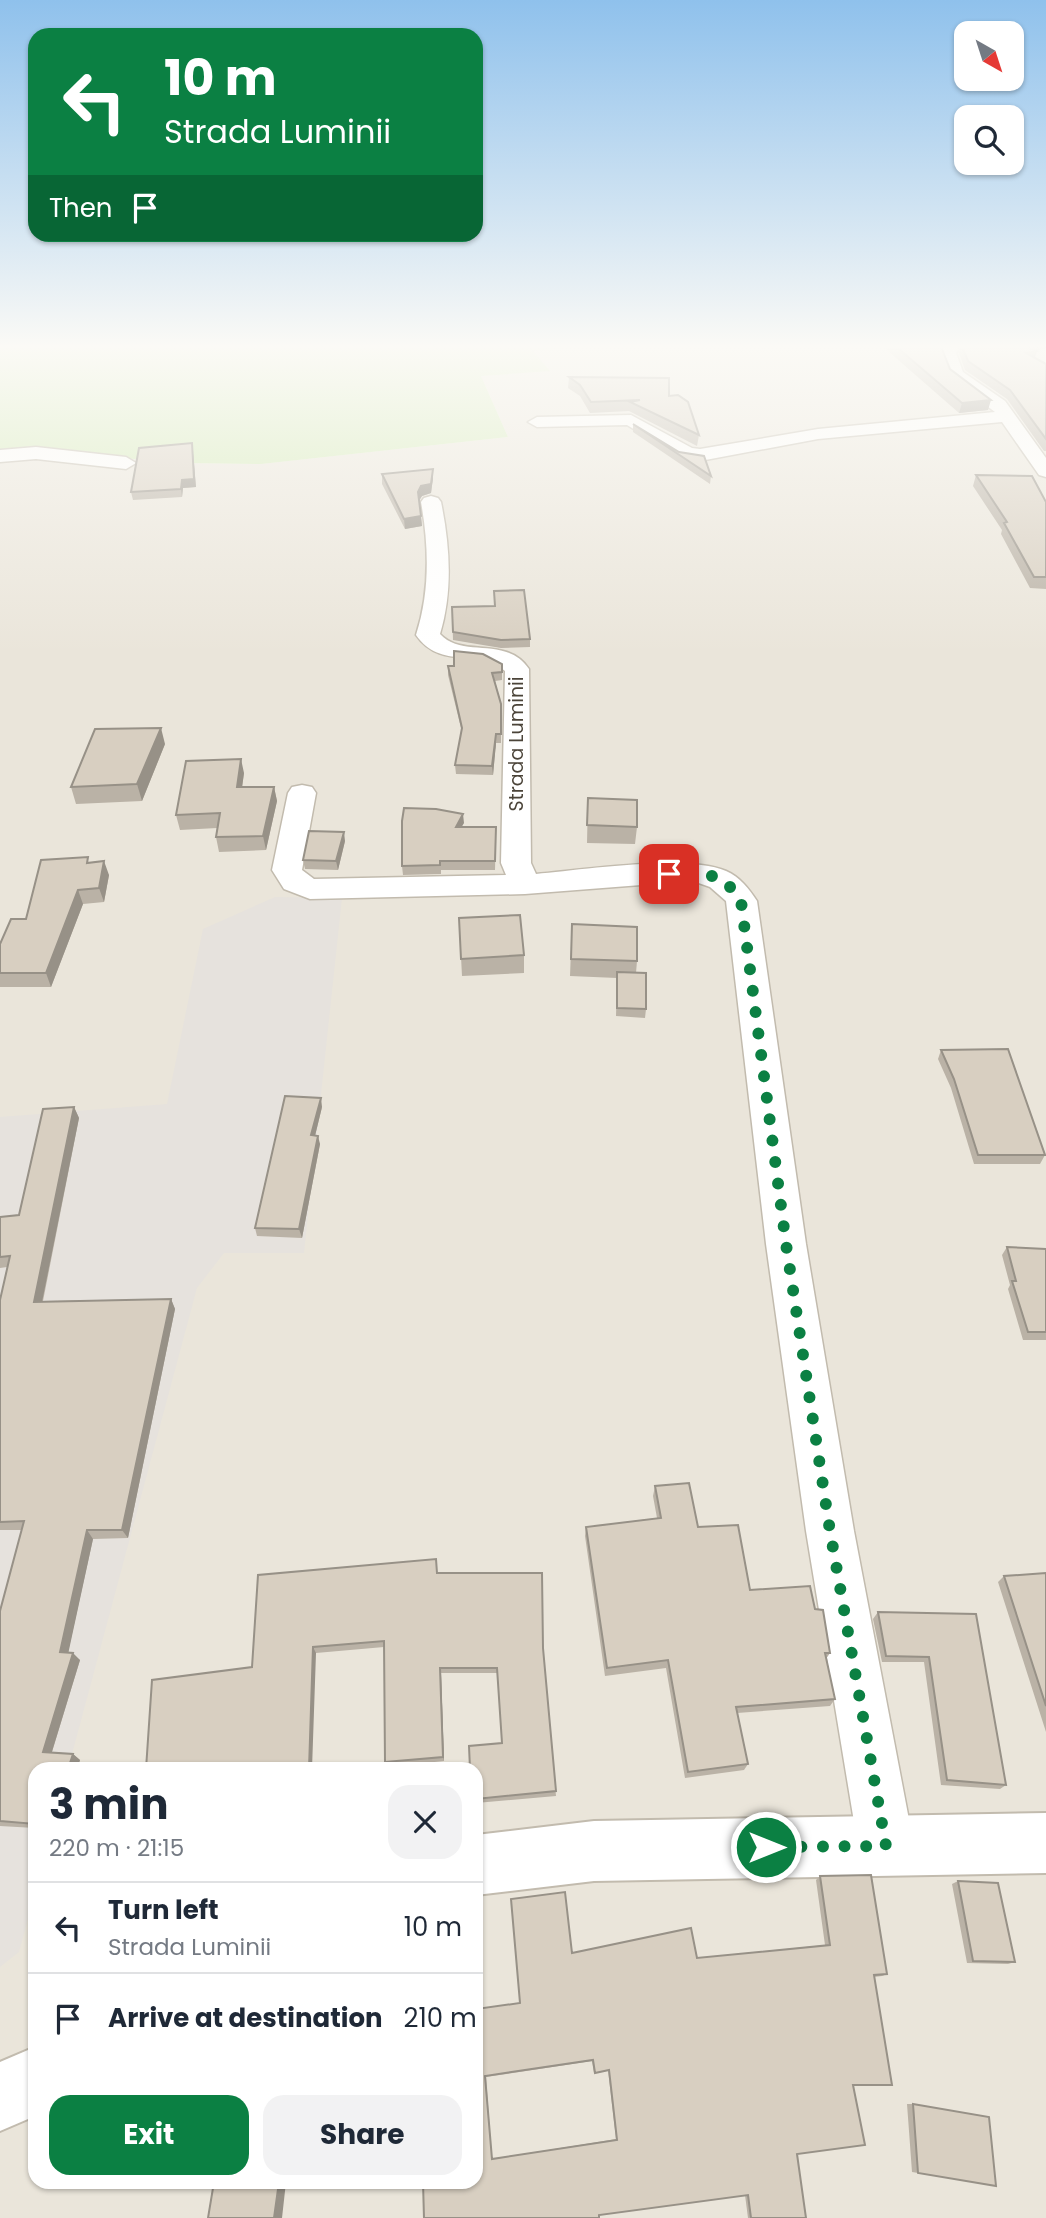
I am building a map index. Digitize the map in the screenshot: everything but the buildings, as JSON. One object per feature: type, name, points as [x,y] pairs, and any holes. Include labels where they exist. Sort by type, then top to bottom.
[{"type":"street","points":[[678,448],[687,453],[700,455],[742,448]]},
{"type":"street","points":[[1028,448],[1046,471]]},
{"type":"street","points":[[0,456],[36,453],[126,463]]},
{"type":"street","name":"Strada Luminii","points":[[430,502],[438,532],[434,619],[428,635],[433,643],[443,649],[504,658],[517,669],[516,863],[525,884]]},
{"type":"street","points":[[302,793],[286,870],[295,882],[310,889],[525,884],[693,872],[713,875],[731,886],[741,901],[788,1257],[830,1531],[886,1846]]},
{"type":"street","points":[[483,1864],[594,1851],[1046,1843]]},
{"type":"street","points":[[0,2098],[28,2084]]},
{"type":"shaded area","points":[[411,448],[1046,448],[1046,2218],[0,2218],[0,452],[13,449],[183,463],[260,464]]},
{"type":"shaded area","points":[[275,897],[342,898],[304,1253],[224,1253],[197,1288],[70,1762],[28,1762],[28,1919],[19,1952],[0,1967],[0,1117],[167,1104],[203,929]]},
{"type":"green space","points":[[0,448],[412,448],[261,464],[183,463],[13,449],[0,452]]},
{"type":"route","points":[[669,874],[693,872],[713,875],[731,886],[741,901],[786,1244],[830,1531],[886,1846],[766,1847]]}]
